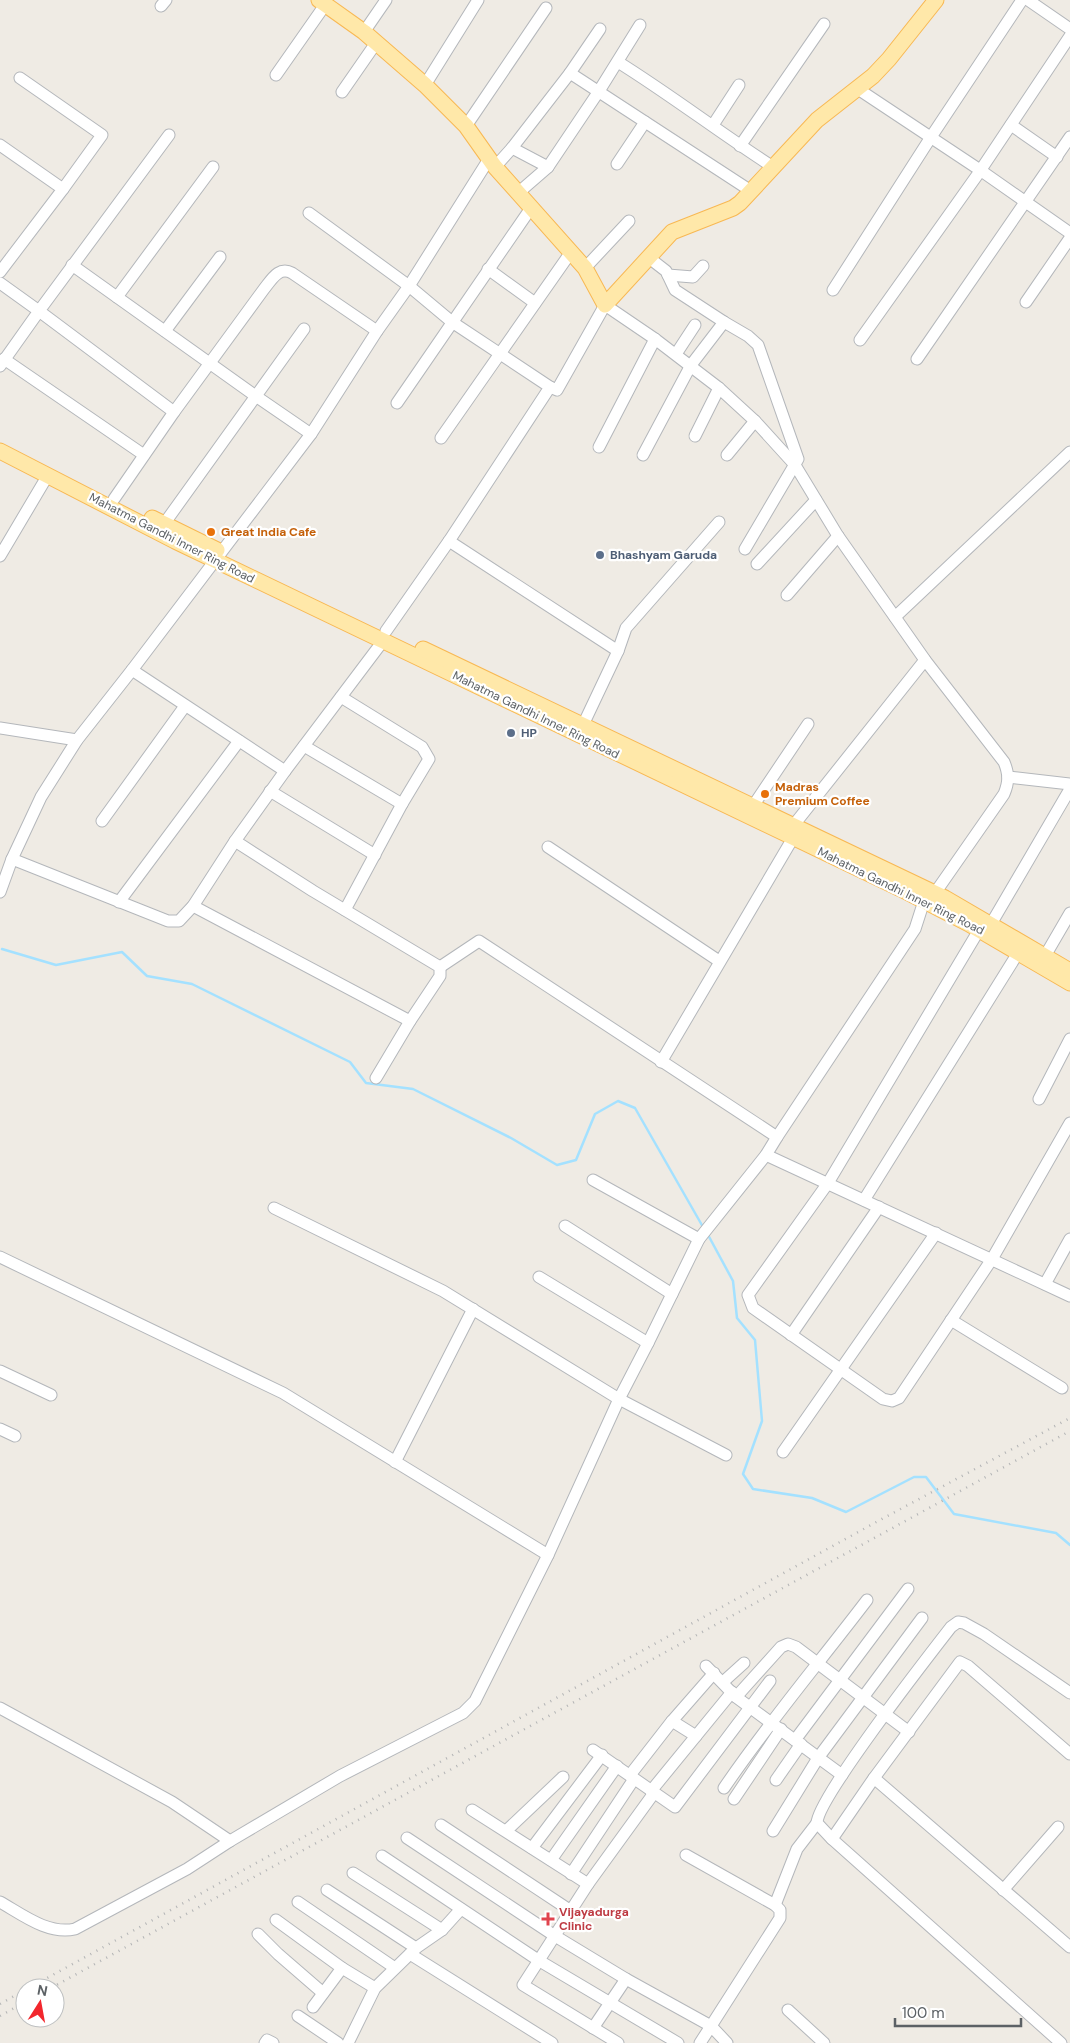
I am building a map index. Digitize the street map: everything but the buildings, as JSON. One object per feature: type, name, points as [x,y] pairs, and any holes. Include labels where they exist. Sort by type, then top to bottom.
[{"type":"main road","points":[[322,2],[370,38],[425,85],[466,126],[492,163],[585,268],[605,305],[672,232],[733,208],[817,120],[858,89],[890,59],[936,0]]},
{"type":"main road","name":"Mahatma Gandhi Inner Ring Road","points":[[0,440],[164,524],[217,556]]},
{"type":"main road","name":"Mahatma Gandhi Inner Ring Road","points":[[0,451],[930,897],[985,927],[1045,956],[1070,971]]},
{"type":"main road","name":"Mahatma Gandhi Inner Ring Road","points":[[384,636],[583,725],[753,806],[793,832]]},
{"type":"main road","name":"Mahatma Gandhi Inner Ring Road","points":[[985,927],[1018,953],[1070,983]]},
{"type":"street","points":[[342,92],[370,38],[386,0]]},
{"type":"street","points":[[425,85],[478,0]]},
{"type":"street","points":[[834,290],[931,137],[1022,0]]},
{"type":"street","points":[[1028,0],[1070,28]]},
{"type":"street","points":[[276,75],[322,2]]},
{"type":"street","points":[[466,126],[546,8]]},
{"type":"street","points":[[740,146],[824,24]]},
{"type":"street","points":[[518,193],[548,167],[618,62],[640,25]]},
{"type":"street","points":[[0,892],[12,859],[41,797],[77,740],[312,434],[377,332],[492,163],[512,148],[570,73],[600,29]]},
{"type":"street","points":[[860,340],[980,170],[1070,36]]},
{"type":"street","points":[[618,62],[773,167]]},
{"type":"street","points":[[570,73],[751,191]]},
{"type":"street","points":[[0,272],[102,135],[20,78]]},
{"type":"street","points":[[713,125],[739,85]]},
{"type":"street","points":[[858,89],[980,170],[1070,233]]},
{"type":"street","points":[[617,164],[645,122]]},
{"type":"street","points":[[1011,125],[1057,156]]},
{"type":"street","points":[[144,456],[2,363],[38,311],[169,135]]},
{"type":"street","points":[[917,359],[1070,137]]},
{"type":"street","points":[[0,145],[63,189]]},
{"type":"street","points":[[512,148],[548,167]]},
{"type":"street","points":[[117,297],[213,167]]},
{"type":"street","points":[[397,403],[531,208]]},
{"type":"street","points":[[0,1902],[53,1930],[64,1932],[75,1930],[187,1869],[230,1841],[340,1776],[470,1708],[548,1555],[619,1399],[701,1236],[766,1154],[915,929],[930,897],[1004,794],[1008,776],[1004,762],[925,660],[838,536],[795,465],[755,421],[691,365],[605,305],[558,390],[550,387],[452,322],[409,286],[308,213]]},
{"type":"street","points":[[585,268],[629,221]]},
{"type":"street","points":[[1026,302],[1070,238]]},
{"type":"street","points":[[441,438],[571,252]]},
{"type":"street","points":[[165,332],[220,257]]},
{"type":"street","points":[[648,258],[668,275],[675,290],[754,340],[760,349],[798,459],[745,549]]},
{"type":"street","points":[[72,265],[256,397],[312,434]]},
{"type":"street","points":[[668,275],[693,277],[703,266]]},
{"type":"street","points":[[488,269],[535,303]]},
{"type":"street","points":[[114,499],[174,412],[264,289],[281,270],[292,273],[377,332]]},
{"type":"street","points":[[0,283],[174,412]]},
{"type":"street","points":[[643,454],[691,365],[724,322]]},
{"type":"street","points":[[676,354],[695,325]]},
{"type":"street","points":[[164,524],[304,329]]},
{"type":"street","points":[[599,447],[655,339]]},
{"type":"street","points":[[12,859],[172,922],[183,918],[270,791],[341,697],[384,636],[550,387]]},
{"type":"street","points":[[696,436],[719,388]]},
{"type":"street","points":[[727,456],[755,421]]},
{"type":"street","points":[[895,617],[1070,452]]},
{"type":"street","points":[[0,556],[48,474]]},
{"type":"street","points":[[757,564],[816,500]]},
{"type":"street","points":[[583,725],[618,652],[626,628],[719,522]]},
{"type":"street","points":[[787,595],[838,536]]},
{"type":"street","points":[[449,541],[618,652]]},
{"type":"street","points":[[661,1062],[793,832],[925,660]]},
{"type":"street","points":[[132,670],[285,771]]},
{"type":"street","points":[[341,697],[422,746],[429,759],[402,804],[345,910]]},
{"type":"street","points":[[102,820],[185,706]]},
{"type":"street","points":[[753,806],[808,724]]},
{"type":"street","points":[[0,728],[77,740]]},
{"type":"street","points":[[119,902],[239,741]]},
{"type":"street","points":[[304,746],[402,804]]},
{"type":"street","points":[[1008,776],[1070,784]]},
{"type":"street","points":[[1070,789],[828,1183],[748,1295],[753,1308],[883,1399],[892,1401],[899,1398],[992,1259],[1070,1123]]},
{"type":"street","points":[[270,791],[375,855]]},
{"type":"street","points":[[236,841],[345,910],[440,966]]},
{"type":"street","points":[[548,847],[719,961]]},
{"type":"street","points":[[193,906],[410,1021]]},
{"type":"street","points":[[1045,956],[1070,913]]},
{"type":"street","points":[[440,966],[479,941],[777,1137]]},
{"type":"street","points":[[864,1200],[1018,953]]},
{"type":"street","points":[[376,1078],[440,976],[440,966]]},
{"type":"street","points":[[1039,1099],[1070,1039]]},
{"type":"street","points":[[766,1154],[1070,1296]]},
{"type":"street","points":[[593,1180],[701,1236]]},
{"type":"street","points":[[791,1335],[879,1207]]},
{"type":"street","points":[[274,1208],[442,1291],[619,1399],[726,1454]]},
{"type":"street","points":[[565,1226],[672,1294]]},
{"type":"street","points":[[783,1452],[936,1233]]},
{"type":"street","points":[[1045,1284],[1070,1239]]},
{"type":"street","points":[[0,1257],[283,1393],[548,1555]]},
{"type":"street","points":[[539,1277],[648,1343]]},
{"type":"street","points":[[395,1462],[473,1309]]},
{"type":"street","points":[[951,1320],[1062,1388]]},
{"type":"street","points":[[0,1371],[51,1396]]},
{"type":"street","points":[[0,1429],[16,1436]]},
{"type":"street","points":[[776,1780],[798,1742],[840,1681],[908,1589]]},
{"type":"street","points":[[734,1799],[776,1726],[866,1600]]},
{"type":"street","points":[[773,1831],[818,1758],[922,1618]]},
{"type":"street","points":[[775,1905],[797,1849],[817,1823],[819,1814],[842,1775],[946,1634],[958,1622],[964,1623],[984,1634],[1070,1693]]},
{"type":"street","points":[[618,2043],[523,1985],[588,1884],[652,1792],[696,1736],[734,1694],[784,1644],[796,1647],[909,1732]]},
{"type":"street","points":[[723,1682],[744,1662]]},
{"type":"street","points":[[832,1840],[874,1778],[960,1662],[968,1666],[1070,1754]]},
{"type":"street","points":[[571,1874],[632,1777],[710,1669],[734,1694],[750,1707],[842,1775]]},
{"type":"street","points":[[532,1848],[597,1752],[672,1806],[678,1806],[770,1681]]},
{"type":"street","points":[[0,1708],[172,1802],[230,1841]]},
{"type":"street","points":[[672,1721],[696,1736]]},
{"type":"street","points":[[724,1788],[761,1734],[776,1726]]},
{"type":"street","points":[[551,1860],[617,1766]]},
{"type":"street","points":[[506,1831],[563,1776]]},
{"type":"street","points":[[874,1778],[1070,1947]]},
{"type":"street","points":[[472,1810],[588,1884]]},
{"type":"street","points":[[817,1823],[832,1840],[1061,2043]]},
{"type":"street","points":[[441,1824],[571,1911]]},
{"type":"street","points":[[1003,1890],[1058,1826]]},
{"type":"street","points":[[407,1838],[555,1936],[626,1979],[711,2026],[727,2043]]},
{"type":"street","points":[[686,1855],[775,1905],[780,1910],[780,1918],[700,2043]]},
{"type":"street","points":[[382,1856],[538,1960],[678,2043]]},
{"type":"street","points":[[353,1873],[442,1930]]},
{"type":"street","points":[[327,1890],[413,1951],[552,2043]]},
{"type":"street","points":[[298,1902],[395,1968]]},
{"type":"street","points":[[348,2043],[375,1988],[413,1951],[442,1930],[461,1909]]},
{"type":"street","points":[[276,1920],[342,1968],[375,1988]]},
{"type":"street","points":[[258,1934],[323,1993]]},
{"type":"street","points":[[313,2007],[342,1968]]},
{"type":"street","points":[[593,2028],[626,1979]]},
{"type":"street","points":[[788,2010],[824,2043]]},
{"type":"street","points":[[298,2016],[338,2043]]},
{"type":"street","points":[[266,2043],[267,2040],[273,2043]]},
{"type":"waterway","points":[[2,949],[56,965],[122,952],[147,976],[192,984],[350,1062],[366,1083],[413,1089],[511,1138],[557,1165],[576,1160],[595,1114],[618,1101],[635,1108],[703,1227]]},
{"type":"waterway","points":[[707,1233],[733,1281],[737,1318],[755,1340],[762,1421],[743,1474],[753,1489],[812,1498],[846,1512],[914,1477],[926,1477],[954,1514],[1056,1533],[1070,1545]]},
{"type":"railway","points":[[47,1978],[880,1520],[1070,1418]]},
{"type":"railway","points":[[65,1980],[1070,1431]]},
{"type":"railway","points":[[0,2004],[15,1996]]},
{"type":"railway","points":[[0,2016],[15,2008]]},
{"type":"place","name":"Great India Cafe","points":[[211,532]]},
{"type":"place","name":"Bhashyam Garuda","points":[[600,555]]},
{"type":"place","name":"HP","points":[[511,733]]},
{"type":"place","name":"Madras Premium Coffee","points":[[765,794]]},
{"type":"place","name":"Vijayadurga Clinic","points":[[548,1919]]}]
